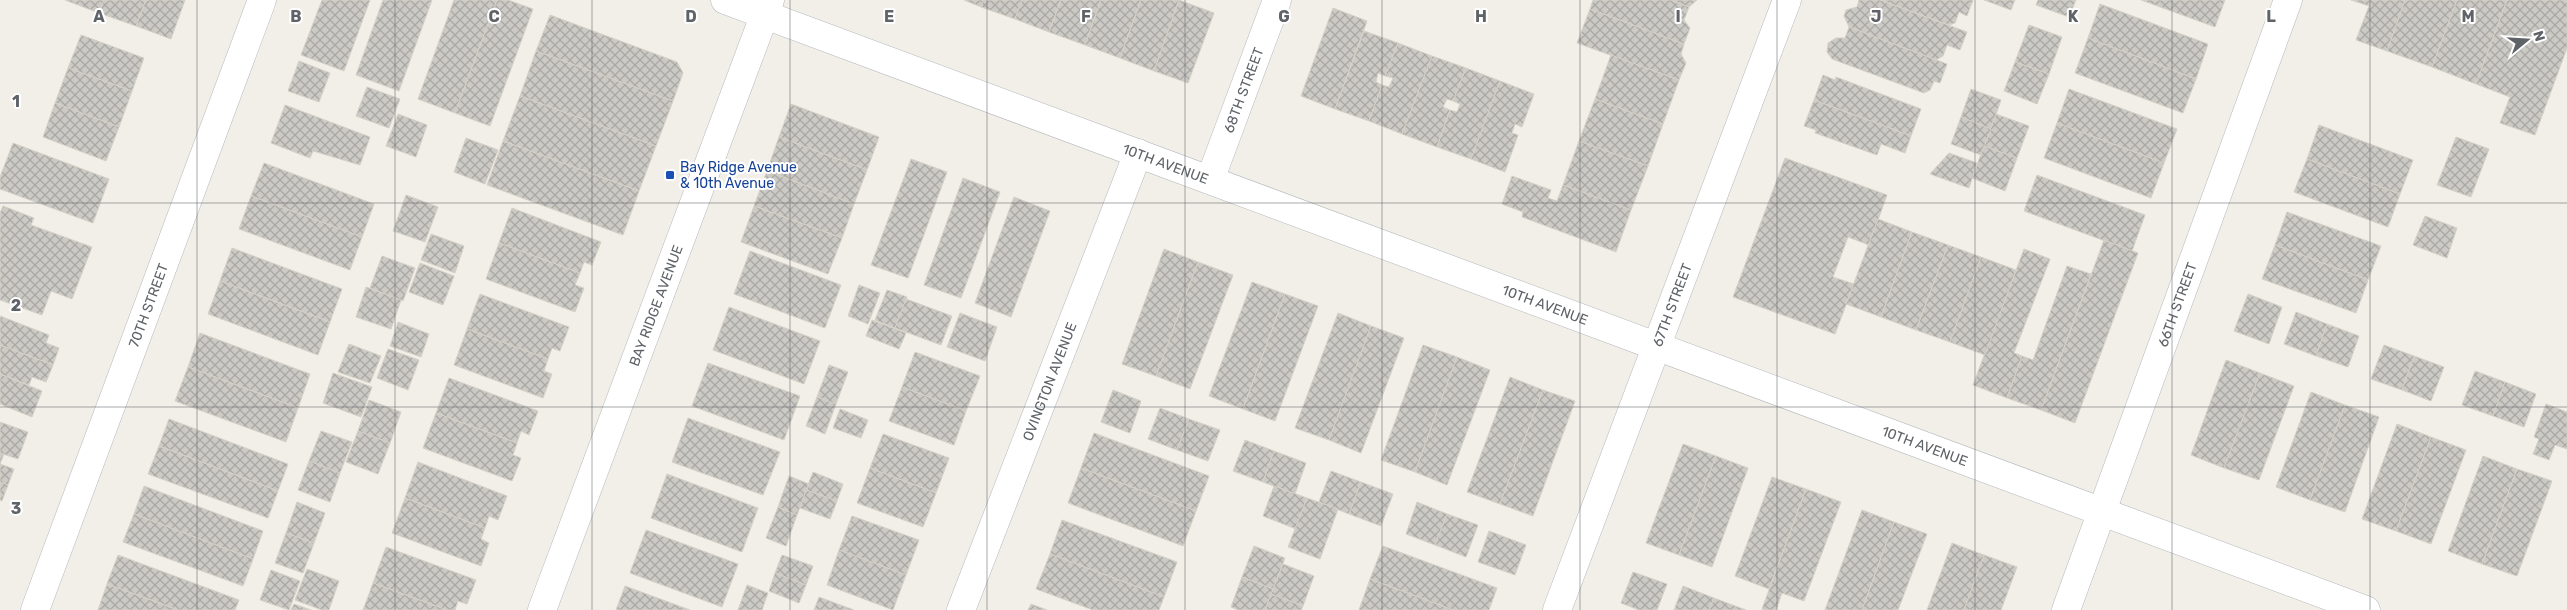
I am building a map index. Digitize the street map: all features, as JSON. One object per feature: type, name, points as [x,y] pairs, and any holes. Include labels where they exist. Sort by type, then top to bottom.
[{"type":"street","name":"70TH STREET","points":[[35,610],[262,0]]},
{"type":"street","name":"10TH AVENUE","points":[[725,0],[767,7],[1138,153],[2366,610]]},
{"type":"street","name":"68TH STREET","points":[[1210,180],[1277,0]]},
{"type":"street","name":"67TH STREET","points":[[1558,610],[1787,0]]},
{"type":"street","name":"66TH STREET","points":[[2066,610],[2288,0]]},
{"type":"street","name":"BAY RIDGE AVENUE","points":[[542,610],[767,7]]},
{"type":"street","name":"OVINGTON AVENUE","points":[[961,610],[1138,153]]},
{"type":"building","points":[[65,0],[104,0],[99,13]]},
{"type":"building","points":[[104,0],[146,0],[136,26],[99,13]]},
{"type":"building","points":[[146,0],[185,0],[171,39],[136,26]]},
{"type":"building","points":[[322,0],[370,0],[344,71],[301,55]]},
{"type":"building","points":[[383,0],[432,0],[399,91],[356,75]]},
{"type":"building","points":[[454,0],[497,0],[455,113],[418,99]]},
{"type":"building","points":[[497,0],[508,0],[533,9],[490,126],[455,113]]},
{"type":"building","points":[[964,0],[983,0],[981,7]]},
{"type":"building","points":[[983,0],[1022,0],[1015,19],[981,7]]},
{"type":"building","points":[[1022,0],[1061,0],[1049,32],[1015,19]]},
{"type":"building","points":[[1061,0],[1101,0],[1085,45],[1049,32]]},
{"type":"building","points":[[1101,0],[1141,0],[1120,58],[1085,45]]},
{"type":"building","points":[[1141,0],[1179,0],[1154,71],[1120,58]]},
{"type":"building","points":[[1179,0],[1214,13],[1188,83],[1154,71]]},
{"type":"building","points":[[1593,0],[1671,0],[1689,7],[1684,20],[1690,28],[1684,44],[1590,9]]},
{"type":"building","points":[[1671,0],[1697,0],[1689,7]]},
{"type":"building","points":[[1859,0],[1880,0],[1967,32],[1960,50],[1947,45],[1943,56],[1936,60],[1849,27],[1844,16],[1846,10],[1857,7]]},
{"type":"building","points":[[1880,0],[1973,0],[1967,16],[1959,12],[1955,23],[1949,25]]},
{"type":"building","points":[[1984,0],[2015,0],[2011,10]]},
{"type":"building","points":[[2038,0],[2076,0],[2069,17],[2036,5]]},
{"type":"building","points":[[2141,0],[2225,0],[2215,27]]},
{"type":"building","points":[[2351,0],[2405,0],[2387,51],[2356,40],[2369,6]]},
{"type":"building","points":[[2405,0],[2457,0],[2432,67],[2387,51]]},
{"type":"building","points":[[2457,0],[2507,0],[2476,84],[2432,67]]},
{"type":"building","points":[[2507,0],[2567,0],[2567,48],[2535,135],[2500,123],[2510,97],[2476,84]]},
{"type":"building","points":[[2100,4],[2208,44],[2196,79],[2088,38]]},
{"type":"building","points":[[1333,8],[1367,21],[1335,109],[1301,96]]},
{"type":"building","points":[[1590,9],[1684,44],[1681,54],[1686,63],[1679,80],[1577,43]]},
{"type":"building","points":[[550,15],[677,62],[683,73],[673,101],[536,51]]},
{"type":"building","points":[[2029,25],[2062,37],[2049,74],[2015,62]]},
{"type":"building","points":[[1849,27],[1947,64],[1940,83],[1934,81],[1930,90],[1924,93],[1832,59],[1827,52],[1828,43],[1836,38],[1845,38]]},
{"type":"building","points":[[1364,31],[1398,43],[1385,76],[1378,73],[1376,82],[1382,85],[1369,121],[1335,109]]},
{"type":"building","points":[[81,35],[144,58],[132,91],[68,68]]},
{"type":"building","points":[[2088,38],[2196,79],[2183,113],[2075,73]]},
{"type":"building","points":[[1398,43],[1432,56],[1402,134],[1369,121],[1382,85],[1389,87],[1393,78],[1385,76]]},
{"type":"building","points":[[536,51],[673,101],[656,146],[520,96]]},
{"type":"building","points":[[1611,55],[1679,80],[1663,124],[1595,99]]},
{"type":"building","points":[[1432,56],[1466,68],[1453,101],[1447,99],[1443,107],[1450,110],[1437,147],[1402,134]]},
{"type":"building","points":[[299,61],[330,73],[319,102],[288,91]]},
{"type":"building","points":[[2015,62],[2049,74],[2037,104],[2004,91]]},
{"type":"building","points":[[68,68],[132,91],[119,127],[55,103]]},
{"type":"building","points":[[1466,68],[1500,81],[1471,159],[1437,147],[1450,110],[1457,112],[1460,104],[1453,101]]},
{"type":"building","points":[[1823,75],[1835,80],[1836,77],[1921,109],[1911,136],[1814,100]]},
{"type":"building","points":[[1500,81],[1534,94],[1522,127],[1515,124],[1512,133],[1518,135],[1505,172],[1471,159]]},
{"type":"building","points":[[367,87],[400,99],[389,128],[356,116]]},
{"type":"building","points":[[1971,89],[2001,100],[1991,129],[1961,117]]},
{"type":"building","points":[[2069,89],[2177,129],[2164,163],[2057,123]]},
{"type":"building","points":[[520,96],[656,146],[639,191],[503,141]]},
{"type":"building","points":[[1595,99],[1663,124],[1648,166],[1579,141]]},
{"type":"building","points":[[1814,100],[1911,136],[1905,153],[1881,144],[1877,155],[1815,133],[1816,130],[1804,126]]},
{"type":"building","points":[[55,103],[119,127],[106,161],[43,137]]},
{"type":"building","points":[[791,104],[879,137],[867,170],[779,137]]},
{"type":"building","points":[[285,105],[370,137],[360,165],[313,151],[310,158],[271,143]]},
{"type":"building","points":[[398,114],[427,125],[416,157],[386,146]]},
{"type":"building","points":[[1996,114],[2029,126],[2017,158],[1984,146]]},
{"type":"building","points":[[1961,117],[1991,129],[1981,155],[1951,144]]},
{"type":"building","points":[[2057,123],[2164,163],[2151,198],[2044,158]]},
{"type":"building","points":[[2319,125],[2413,160],[2400,194],[2307,159]]},
{"type":"building","points":[[779,137],[867,170],[854,204],[767,171]]},
{"type":"building","points":[[2456,137],[2489,149],[2471,197],[2437,185]]},
{"type":"building","points":[[466,138],[498,150],[485,184],[454,172]]},
{"type":"building","points":[[503,141],[639,191],[623,235],[487,185]]},
{"type":"building","points":[[1579,141],[1648,166],[1631,210],[1563,185]]},
{"type":"building","points":[[13,143],[109,179],[93,223],[0,189],[0,177]]},
{"type":"building","points":[[1984,146],[2017,158],[2005,191],[1972,178]]},
{"type":"building","points":[[1949,153],[1977,163],[1969,188],[1930,174]]},
{"type":"building","points":[[1785,158],[1887,195],[1869,245],[1848,237],[1833,277],[1854,284],[1835,334],[1733,297]]},
{"type":"building","points":[[911,159],[947,172],[908,278],[871,265]]},
{"type":"building","points":[[2307,159],[2400,194],[2388,227],[2294,192]]},
{"type":"building","points":[[264,163],[374,204],[362,237],[251,196]]},
{"type":"building","points":[[767,171],[854,204],[842,238],[754,206]]},
{"type":"building","points":[[2037,175],[2145,215],[2132,251],[2024,211]]},
{"type":"building","points":[[1512,176],[1551,190],[1548,198],[1557,201],[1563,185],[1631,210],[1616,252],[1522,217],[1523,212],[1502,204]]},
{"type":"building","points":[[963,178],[1000,192],[961,298],[924,285]]},
{"type":"building","points":[[406,195],[438,207],[425,242],[393,231]]},
{"type":"building","points":[[251,196],[362,237],[350,270],[239,229]]},
{"type":"building","points":[[1014,197],[1050,211],[1011,317],[975,303]]},
{"type":"building","points":[[3,206],[34,218],[31,225],[92,247],[72,299],[51,291],[42,315],[0,300],[0,213]]},
{"type":"building","points":[[754,206],[842,238],[828,274],[741,242]]},
{"type":"building","points":[[512,208],[601,242],[592,265],[584,262],[580,273],[499,243]]},
{"type":"building","points":[[2287,212],[2381,246],[2368,280],[2275,245]]},
{"type":"building","points":[[2425,216],[2457,228],[2447,258],[2413,245]]},
{"type":"building","points":[[1878,219],[1912,232],[1881,317],[1846,304]]},
{"type":"building","points":[[1912,232],[1948,245],[1916,330],[1881,317]]},
{"type":"building","points":[[431,234],[464,246],[455,273],[421,260]]},
{"type":"building","points":[[2104,240],[2138,253],[2075,423],[2041,410]]},
{"type":"building","points":[[499,243],[580,273],[575,285],[584,288],[575,312],[486,279]]},
{"type":"building","points":[[1948,245],[1981,257],[1950,342],[1916,330]]},
{"type":"building","points":[[2275,245],[2368,280],[2356,313],[2262,279]]},
{"type":"building","points":[[232,248],[342,289],[330,322],[220,281]]},
{"type":"building","points":[[1164,249],[1198,262],[1156,376],[1122,364]]},
{"type":"building","points":[[2024,249],[2050,259],[2014,353],[2022,356],[2007,398],[1973,385]]},
{"type":"building","points":[[750,251],[841,285],[825,328],[734,294]]},
{"type":"building","points":[[382,256],[415,268],[403,301],[370,288]]},
{"type":"building","points":[[1981,257],[2016,270],[1985,355],[1950,342]]},
{"type":"building","points":[[1198,262],[1233,275],[1190,389],[1156,376]]},
{"type":"building","points":[[420,263],[454,276],[443,305],[409,292]]},
{"type":"building","points":[[2067,266],[2091,274],[2041,410],[2007,398],[2022,356],[2033,360]]},
{"type":"building","points":[[220,281],[330,322],[318,355],[208,314]]},
{"type":"building","points":[[1252,282],[1285,294],[1243,409],[1209,396]]},
{"type":"building","points":[[859,285],[880,293],[868,324],[848,316]]},
{"type":"building","points":[[366,287],[401,300],[391,329],[356,317]]},
{"type":"building","points":[[887,290],[907,297],[895,328],[875,320]]},
{"type":"building","points":[[480,294],[569,327],[560,351],[552,348],[548,359],[467,329]]},
{"type":"building","points":[[1285,294],[1318,306],[1275,421],[1243,409]]},
{"type":"building","points":[[2248,294],[2282,307],[2269,344],[2234,331]]},
{"type":"building","points":[[906,299],[952,316],[941,345],[895,328]]},
{"type":"building","points":[[729,307],[820,341],[804,384],[713,350]]},
{"type":"building","points":[[2296,312],[2327,324],[2316,356],[2284,344]]},
{"type":"building","points":[[960,313],[997,327],[985,361],[947,347]]},
{"type":"building","points":[[1338,313],[1371,326],[1329,440],[1295,428]]},
{"type":"building","points":[[0,316],[49,335],[46,343],[59,348],[53,365],[0,345]]},
{"type":"building","points":[[872,320],[906,333],[899,349],[866,336]]},
{"type":"building","points":[[398,322],[429,334],[421,357],[390,346]]},
{"type":"building","points":[[2327,324],[2359,336],[2348,367],[2316,356]]},
{"type":"building","points":[[1371,326],[1404,338],[1361,453],[1329,440]]},
{"type":"building","points":[[467,329],[548,359],[544,371],[552,374],[543,398],[454,365]]},
{"type":"building","points":[[200,333],[310,374],[298,408],[188,367]]},
{"type":"building","points":[[349,344],[381,356],[370,383],[338,372]]},
{"type":"building","points":[[0,345],[53,365],[46,382],[32,377],[29,385],[0,374]]},
{"type":"building","points":[[1423,345],[1457,357],[1415,472],[1381,460]]},
{"type":"building","points":[[2384,345],[2414,356],[2402,390],[2371,379]]},
{"type":"building","points":[[388,349],[419,360],[408,390],[377,378]]},
{"type":"building","points":[[915,352],[980,376],[966,411],[902,387]]},
{"type":"building","points":[[2414,356],[2444,367],[2431,401],[2402,390]]},
{"type":"building","points":[[1457,357],[1490,370],[1447,485],[1415,472]]},
{"type":"building","points":[[2226,360],[2260,373],[2224,468],[2191,455]]},
{"type":"building","points":[[708,363],[800,396],[784,440],[692,406]]},
{"type":"building","points":[[829,365],[848,372],[836,404],[817,397]]},
{"type":"building","points":[[188,367],[298,408],[286,442],[175,401]]},
{"type":"building","points":[[2475,371],[2505,382],[2493,416],[2462,405]]},
{"type":"building","points":[[333,373],[372,387],[361,417],[323,403]]},
{"type":"building","points":[[2260,373],[2294,386],[2259,480],[2224,468]]},
{"type":"building","points":[[0,374],[42,391],[32,417],[0,404]]},
{"type":"building","points":[[1510,377],[1543,390],[1500,504],[1467,492]]},
{"type":"building","points":[[449,378],[538,411],[529,435],[521,431],[517,443],[436,413]]},
{"type":"building","points":[[2505,382],[2536,394],[2524,427],[2493,416]]},
{"type":"building","points":[[902,387],[966,411],[954,445],[889,421]]},
{"type":"building","points":[[1113,390],[1141,401],[1130,433],[1101,422]]},
{"type":"building","points":[[1543,390],[1575,401],[1533,516],[1500,504]]},
{"type":"building","points":[[2311,392],[2345,405],[2310,500],[2276,487]]},
{"type":"building","points":[[817,397],[836,404],[825,434],[806,426]]},
{"type":"building","points":[[369,400],[401,412],[390,443],[358,431]]},
{"type":"building","points":[[2546,404],[2567,412],[2567,449],[2555,445],[2549,460],[2533,454],[2539,439],[2534,437]]},
{"type":"building","points":[[2345,405],[2379,417],[2345,512],[2310,500]]},
{"type":"building","points":[[1160,408],[1189,419],[1177,450],[1148,439]]},
{"type":"building","points":[[840,409],[868,420],[861,438],[833,428]]},
{"type":"building","points":[[436,413],[517,443],[513,455],[521,458],[512,481],[423,448]]},
{"type":"building","points":[[688,418],[780,452],[763,495],[672,462]]},
{"type":"building","points":[[169,419],[288,464],[278,491],[159,446]]},
{"type":"building","points":[[1189,419],[1220,430],[1208,461],[1177,450]]},
{"type":"building","points":[[0,422],[28,432],[18,459],[0,453]]},
{"type":"building","points":[[2397,424],[2431,437],[2396,531],[2362,519]]},
{"type":"building","points":[[321,431],[352,442],[340,473],[309,461]]},
{"type":"building","points":[[358,431],[390,443],[378,474],[346,462]]},
{"type":"building","points":[[1094,433],[1209,476],[1196,511],[1081,468]]},
{"type":"building","points":[[883,434],[949,458],[936,493],[870,468]]},
{"type":"building","points":[[2431,437],[2466,450],[2431,544],[2396,531]]},
{"type":"building","points":[[1245,440],[1274,451],[1263,482],[1233,471]]},
{"type":"building","points":[[1683,444],[1716,456],[1679,555],[1646,543]]},
{"type":"building","points":[[159,446],[278,491],[268,518],[148,474]]},
{"type":"building","points":[[1274,451],[1306,463],[1295,494],[1263,482]]},
{"type":"building","points":[[0,453],[4,454],[0,464]]},
{"type":"building","points":[[1716,456],[1748,468],[1712,567],[1679,555]]},
{"type":"building","points":[[2483,456],[2517,469],[2482,564],[2448,551]]},
{"type":"building","points":[[309,461],[340,473],[330,502],[298,490]]},
{"type":"building","points":[[418,462],[507,496],[498,520],[489,516],[485,528],[405,498]]},
{"type":"building","points":[[0,464],[14,469],[8,485],[0,482]]},
{"type":"building","points":[[870,468],[936,493],[923,527],[857,503]]},
{"type":"building","points":[[1081,468],[1196,511],[1183,546],[1068,503]]},
{"type":"building","points":[[2517,469],[2552,481],[2517,576],[2482,564]]},
{"type":"building","points":[[1331,471],[1361,482],[1349,514],[1319,502]]},
{"type":"building","points":[[813,472],[843,484],[837,501],[806,490]]},
{"type":"building","points":[[667,474],[758,508],[742,552],[651,518]]},
{"type":"building","points":[[789,476],[809,484],[797,515],[778,507]]},
{"type":"building","points":[[1772,477],[1806,489],[1769,589],[1735,576]]},
{"type":"building","points":[[0,482],[8,485],[2,501],[0,500]]},
{"type":"building","points":[[1361,482],[1393,494],[1381,526],[1349,514]]},
{"type":"building","points":[[144,486],[263,531],[253,559],[134,514]]},
{"type":"building","points":[[1274,486],[1307,498],[1296,529],[1263,516]]},
{"type":"building","points":[[1806,489],[1841,502],[1804,601],[1782,593],[1776,610],[1762,609]]},
{"type":"building","points":[[806,490],[837,501],[830,519],[800,508]]},
{"type":"building","points":[[405,498],[485,528],[481,539],[489,543],[481,566],[392,533]]},
{"type":"building","points":[[1307,498],[1338,509],[1320,559],[1288,547]]},
{"type":"building","points":[[297,502],[325,513],[314,543],[286,533]]},
{"type":"building","points":[[1417,502],[1447,514],[1435,545],[1406,534]]},
{"type":"building","points":[[778,507],[797,515],[786,546],[766,538]]},
{"type":"building","points":[[1862,510],[1894,522],[1862,610],[1825,610]]},
{"type":"building","points":[[134,514],[253,559],[243,586],[123,542]]},
{"type":"building","points":[[1447,514],[1478,525],[1466,557],[1435,545]]},
{"type":"building","points":[[852,516],[919,540],[906,575],[839,550]]},
{"type":"building","points":[[1062,520],[1177,562],[1164,597],[1050,554]]},
{"type":"building","points":[[1894,522],[1927,534],[1898,610],[1862,610]]},
{"type":"building","points":[[646,530],[738,564],[722,607],[630,573]]},
{"type":"building","points":[[1489,531],[1526,545],[1515,575],[1478,562]]},
{"type":"building","points":[[286,533],[314,543],[303,573],[275,563]]},
{"type":"building","points":[[1952,543],[1984,555],[1964,610],[1927,610]]},
{"type":"building","points":[[1254,546],[1285,558],[1273,589],[1242,577]]},
{"type":"building","points":[[1383,546],[1497,588],[1489,610],[1453,610],[1370,579]]},
{"type":"building","points":[[386,547],[476,580],[467,604],[458,601],[455,610],[447,610],[373,583]]},
{"type":"building","points":[[839,550],[906,575],[893,610],[827,585]]},
{"type":"building","points":[[1050,554],[1164,597],[1159,610],[1093,610],[1036,589]]},
{"type":"building","points":[[118,555],[239,600],[235,610],[178,610],[107,584]]},
{"type":"building","points":[[782,555],[813,566],[806,585],[775,573]]},
{"type":"building","points":[[1984,555],[2017,567],[2001,610],[1964,610]]},
{"type":"building","points":[[1283,564],[1314,576],[1303,606],[1271,594]]},
{"type":"building","points":[[307,569],[339,581],[329,610],[322,610],[295,600]]},
{"type":"building","points":[[271,570],[300,581],[289,610],[260,600]]},
{"type":"building","points":[[1633,572],[1667,584],[1657,610],[1639,610],[1621,603]]},
{"type":"building","points":[[775,573],[806,585],[799,603],[769,591]]},
{"type":"building","points":[[1242,577],[1273,589],[1265,610],[1238,610],[1231,607]]},
{"type":"building","points":[[1370,579],[1453,610],[1359,610]]},
{"type":"building","points":[[373,583],[447,610],[363,610]]},
{"type":"building","points":[[107,584],[178,610],[98,610]]},
{"type":"building","points":[[747,585],[768,593],[762,610],[738,610]]},
{"type":"building","points":[[625,586],[690,610],[616,610]]},
{"type":"building","points":[[1683,586],[1714,598],[1709,610],[1674,610]]},
{"type":"building","points":[[1271,594],[1303,606],[1301,610],[1265,610]]},
{"type":"building","points":[[819,597],[854,610],[814,610]]},
{"type":"building","points":[[1714,598],[1746,610],[1709,610]]},
{"type":"building","points":[[294,604],[311,610],[291,610]]},
{"type":"building","points":[[1031,604],[1047,610],[1028,610]]},
{"type":"place","name":"Bay Ridge Avenue & 10th Avenue","points":[[670,175]]}]
